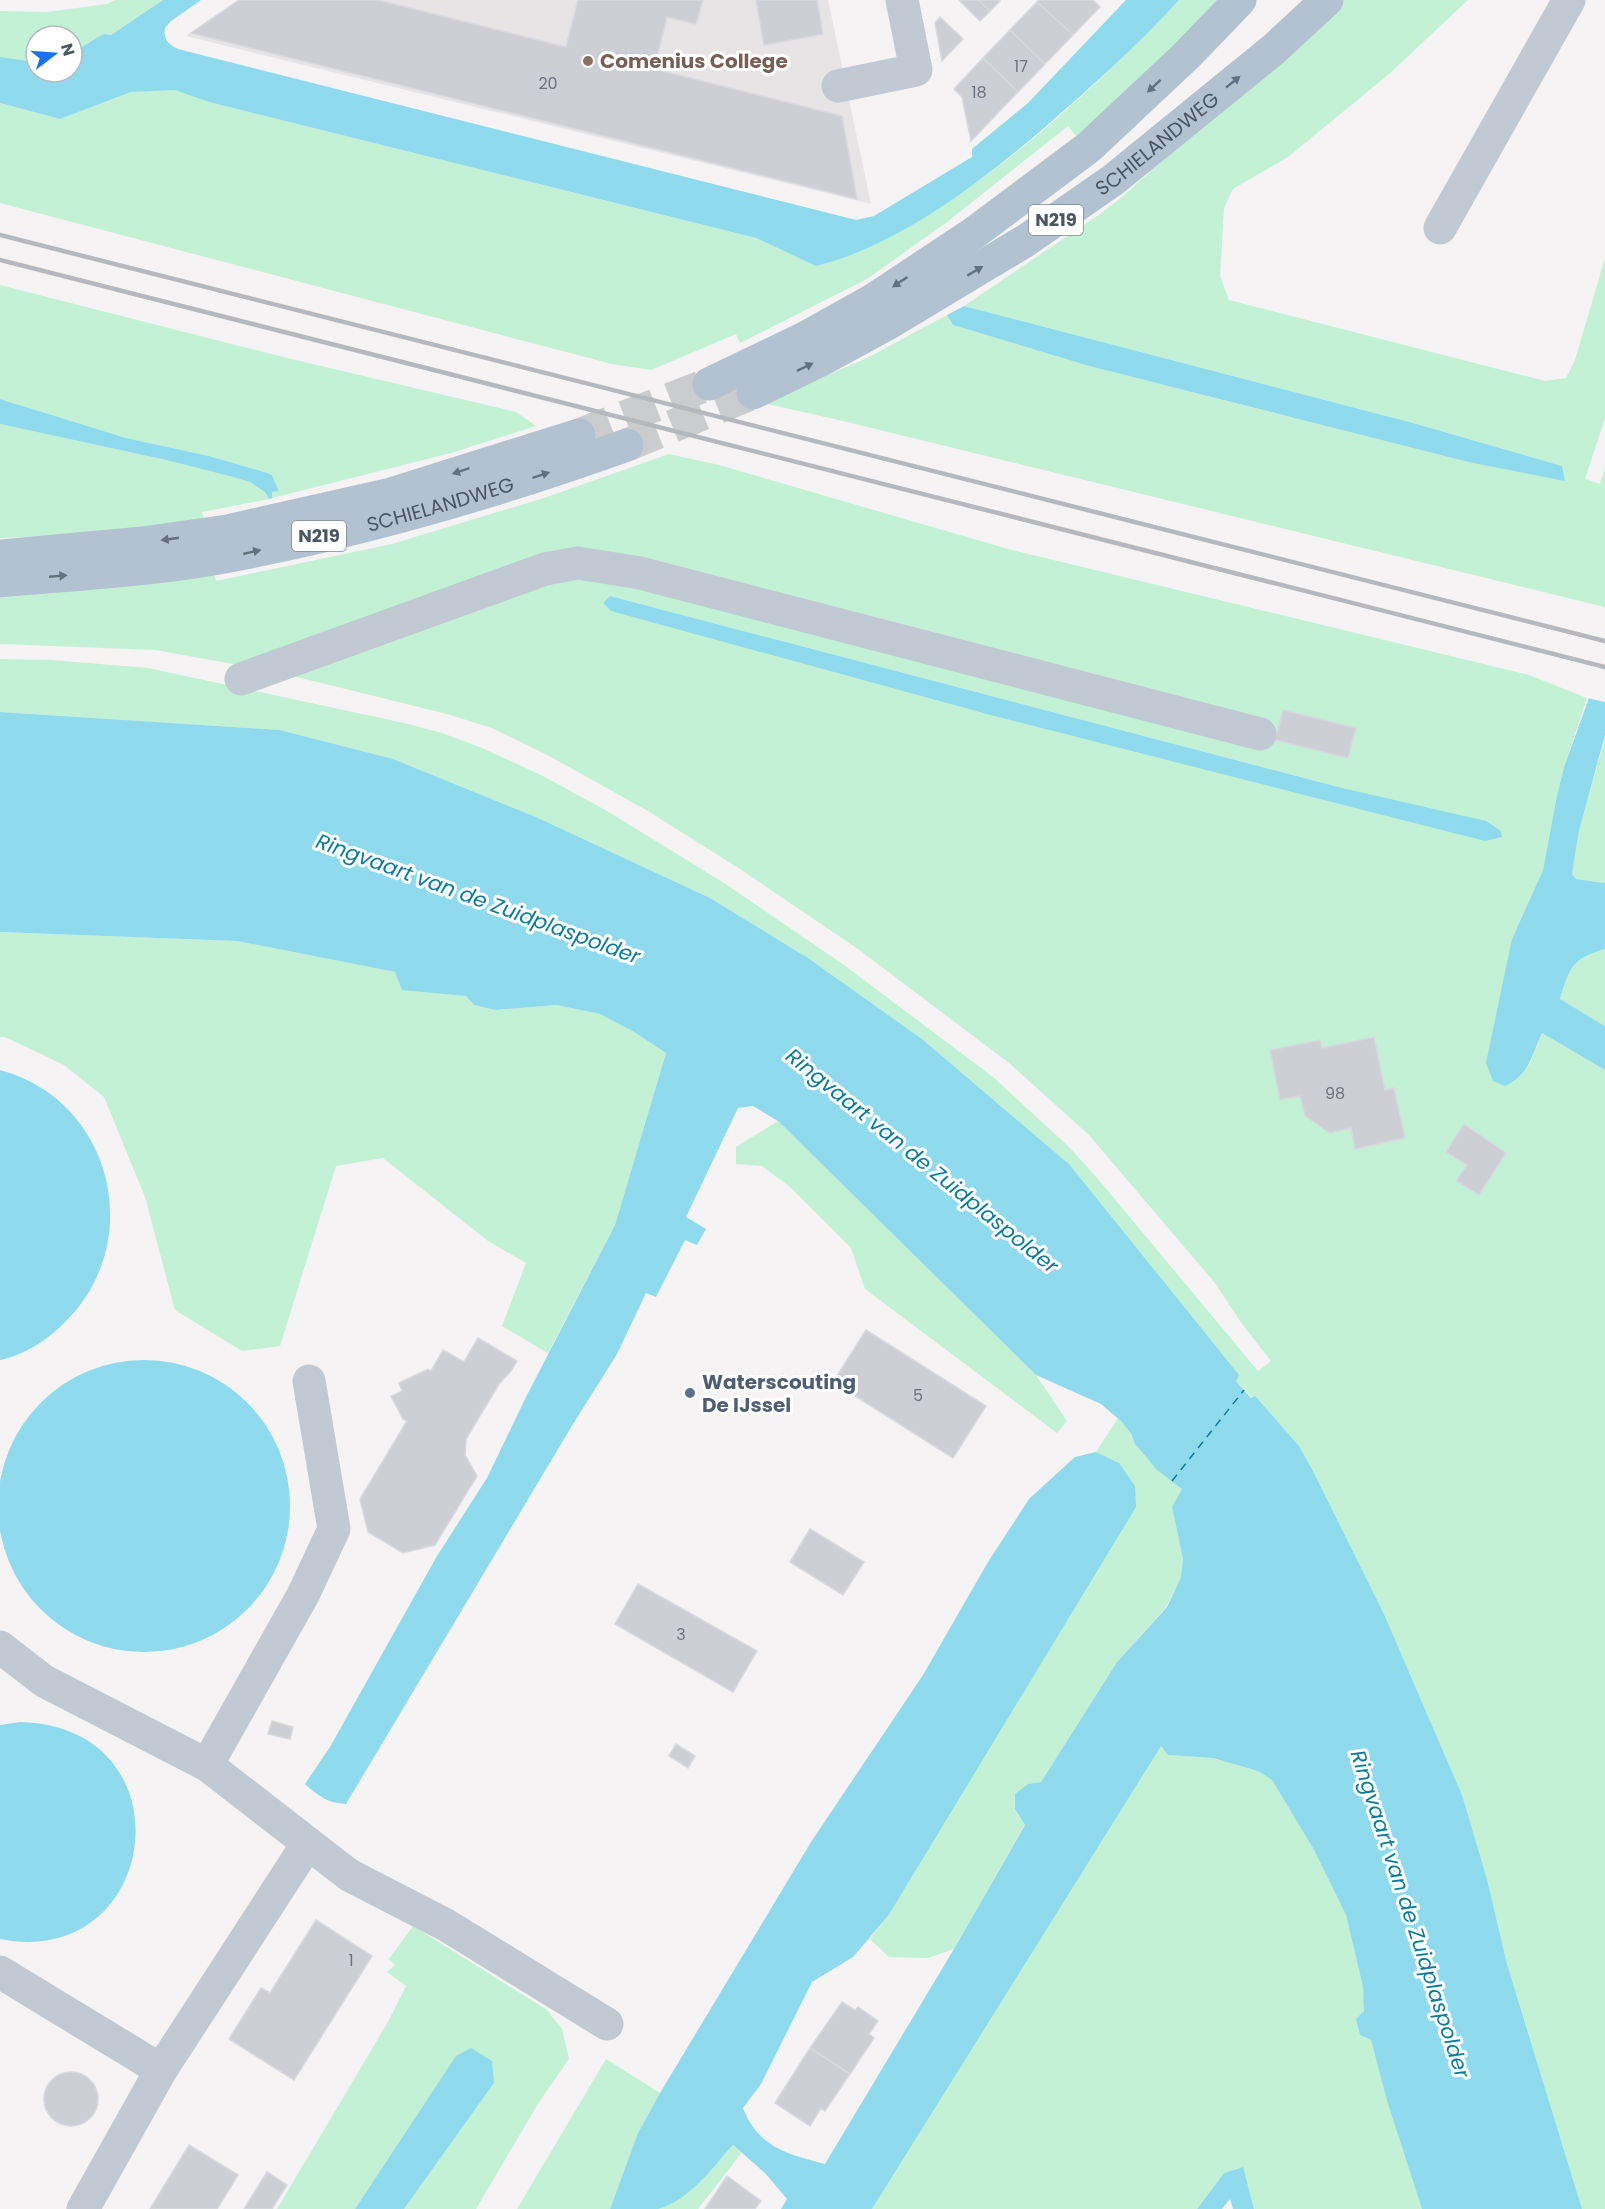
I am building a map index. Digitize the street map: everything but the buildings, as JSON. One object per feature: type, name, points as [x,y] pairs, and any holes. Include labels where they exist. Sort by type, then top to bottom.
[{"type":"main road","name":"SCHIELANDWEG","points":[[709,384],[805,338],[873,300],[974,232],[1089,147],[1186,56],[1240,0]]},
{"type":"main road","name":"SCHIELANDWEG","points":[[753,393],[887,324],[1025,241],[1113,180],[1274,49],[1327,0]]},
{"type":"main road","name":"SCHIELANDWEG","points":[[0,556],[143,543],[227,531],[391,494],[579,435]]},
{"type":"main road","name":"SCHIELANDWEG","points":[[0,581],[118,571],[233,556],[400,517],[511,485],[627,445]]},
{"type":"street","points":[[1440,228],[1569,0]]},
{"type":"street","points":[[838,86],[915,69],[912,7]]},
{"type":"street","points":[[241,679],[545,569],[578,563],[602,565],[652,576],[1260,734]]},
{"type":"street","points":[[207,1765],[303,1595],[334,1529],[309,1381]]},
{"type":"street","points":[[0,1647],[44,1681],[207,1765],[349,1875],[446,1925],[607,2024]]},
{"type":"street","points":[[83,2209],[161,2070],[308,1843]]},
{"type":"street","points":[[0,1972],[161,2070]]},
{"type":"shaded area","points":[[239,0],[828,0],[871,204],[186,36]]},
{"type":"green space","points":[[115,0],[163,0],[111,35],[103,34],[84,46],[84,24],[24,24],[24,60],[0,57],[0,11],[47,12],[107,4]]},
{"type":"green space","points":[[1179,0],[1221,0],[1078,138],[1068,126],[947,222],[867,279],[740,343],[736,334],[651,370],[612,364],[0,203],[0,103],[60,119],[131,92],[175,89],[209,102],[756,238],[816,266],[873,245],[894,234],[980,180],[1016,153],[1084,94]]},
{"type":"green space","points":[[1342,0],[1468,0],[1389,74],[1288,157],[1233,189],[1224,208],[1220,276],[1229,300],[1545,381],[1566,378],[1575,360],[1605,258],[1605,418],[1585,479],[1600,484],[1605,468],[1605,607],[763,403],[867,358],[947,315],[953,325],[1089,366],[1468,462],[1562,466],[1413,423],[964,306],[1122,197]]},
{"type":"green space","points":[[0,285],[283,357],[516,412],[536,426],[451,453],[272,498],[271,492],[279,491],[272,475],[209,456],[126,438],[0,399]]},
{"type":"green space","points":[[0,424],[229,476],[250,482],[265,492],[269,499],[202,512],[204,521],[88,535],[0,538]]},
{"type":"green space","points":[[669,454],[719,465],[1008,549],[1529,675],[1587,698],[1564,767],[1543,870],[1512,939],[1529,1066],[1542,1033],[1605,1070],[1605,2209],[1582,2209],[1507,1964],[1487,1879],[1462,1795],[1384,1614],[1313,1471],[1299,1446],[1235,1380],[1238,1375],[1069,1164],[922,1039],[808,958],[710,898],[536,817],[393,759],[280,730],[0,712],[0,659],[52,660],[148,668],[442,733],[482,748],[541,775],[607,811],[724,883],[844,965],[993,1077],[1068,1146],[1098,1179],[1258,1371],[1271,1361],[1242,1324],[1215,1283],[1089,1135],[1009,1063],[858,949],[740,869],[648,811],[551,757],[492,728],[447,714],[293,676],[603,557],[249,667],[156,650],[0,644],[0,598],[214,572],[216,581],[392,544],[541,499]],"holes":[[[610,596],[1342,788],[611,611],[603,603]]]},
{"type":"green space","points":[[1605,738],[1605,883],[1576,879],[1572,874],[1579,831]]},
{"type":"green space","points":[[0,932],[237,941],[395,972],[403,989],[466,996],[474,1005],[495,1010],[556,1005],[600,1014],[634,1032],[666,1053],[615,1225],[548,1353],[502,1326],[526,1263],[488,1241],[383,1158],[336,1166],[280,1346],[242,1351],[175,1310],[145,1197],[104,1097],[64,1065],[5,1037],[0,1037]]},
{"type":"green space","points":[[1605,949],[1605,1026],[1560,999],[1574,966],[1585,957]]},
{"type":"green space","points":[[778,1121],[1036,1375],[1067,1421],[1057,1433],[865,1289],[851,1248],[790,1187],[762,1166],[736,1164],[736,1147]]},
{"type":"green space","points":[[1118,1418],[1147,1458],[1183,1489],[1172,1507],[1183,1559],[1181,1577],[1166,1607],[1117,1662],[1041,1782],[1028,1784],[1015,1809],[1025,1824],[954,1949],[928,1958],[889,1957],[870,1939],[888,1916],[1119,1463],[1096,1452]]},
{"type":"green space","points":[[1161,1745],[1168,1755],[1213,1758],[1258,1771],[1272,1780],[1314,1850],[1346,1915],[1363,1987],[1365,2011],[1357,2019],[1360,2035],[1371,2040],[1387,2101],[1422,2209],[1254,2209],[1242,2167],[1224,2173],[1197,2209],[872,2209]]},
{"type":"green space","points":[[413,1926],[547,2010],[562,2029],[569,2059],[539,2102],[476,2209],[404,2209],[494,2083],[471,2048],[456,2057],[355,2209],[277,2209],[388,2022],[406,1986],[387,1972],[395,1965],[389,1959]]},
{"type":"green space","points":[[606,2059],[660,2093],[638,2133],[610,2209],[517,2209]]},
{"type":"green space","points":[[733,2145],[741,2153],[740,2155],[698,2209],[657,2209],[681,2196],[699,2182]]},
{"type":"water","points":[[163,0],[201,0],[171,21],[165,28],[167,41],[178,49],[856,220],[874,216],[972,157],[972,149],[1028,103],[1126,0],[1179,0],[1079,97],[1019,149],[966,190],[908,228],[877,244],[847,257],[816,266],[756,238],[209,102],[175,90],[131,92],[60,119],[0,103],[0,57],[24,60],[24,84],[84,84],[84,46],[103,34],[111,35]]},
{"type":"water","points":[[964,306],[1413,423],[1562,466],[1565,481],[1468,462],[1089,366],[953,325],[947,315]]},
{"type":"water","points":[[0,399],[126,438],[209,456],[264,472],[272,475],[279,491],[272,492],[272,498],[269,499],[265,492],[250,482],[229,476],[0,424]]},
{"type":"water","points":[[610,596],[1342,788],[1486,821],[1501,831],[1502,837],[1485,841],[987,714],[611,611],[603,603]]},
{"type":"water","points":[[1605,634],[1605,735],[1579,831],[1572,874],[1576,879],[1605,883],[1605,949],[1585,957],[1574,966],[1560,999],[1605,1026],[1605,1070],[1542,1033],[1525,1070],[1505,1086],[1493,1081],[1486,1063],[1512,939],[1543,870],[1564,767],[1589,698]]},
{"type":"water","name":"Ringvaart van de Zuidplaspolder","points":[[0,712],[280,730],[393,759],[536,817],[710,898],[808,958],[922,1039],[1069,1164],[1239,1375],[1236,1381],[1251,1398],[1255,1396],[1299,1446],[1384,1614],[1462,1795],[1487,1879],[1507,1964],[1582,2209],[1422,2209],[1387,2101],[1371,2040],[1360,2035],[1356,2019],[1364,2011],[1363,1987],[1346,1915],[1314,1850],[1272,1780],[1258,1771],[1213,1758],[1168,1755],[1161,1746],[872,2209],[781,2209],[787,2199],[765,2173],[733,2145],[700,2182],[670,2205],[658,2209],[610,2209],[638,2133],[660,2093],[811,1842],[923,1675],[988,1562],[1029,1499],[1075,1457],[1096,1452],[1119,1463],[1135,1486],[1136,1507],[888,1916],[853,1957],[812,1982],[761,2084],[743,2108],[757,2132],[775,2147],[798,2157],[825,2164],[954,1949],[1025,1825],[1015,1809],[1015,1794],[1028,1784],[1041,1782],[1117,1662],[1167,1607],[1181,1577],[1183,1559],[1172,1507],[1182,1489],[1157,1470],[1135,1444],[1122,1422],[1101,1404],[1036,1375],[778,1121],[753,1106],[738,1108],[686,1217],[706,1229],[697,1245],[685,1240],[656,1297],[646,1293],[617,1354],[346,1804],[334,1802],[319,1795],[305,1784],[330,1747],[437,1556],[487,1478],[615,1225],[666,1053],[634,1032],[600,1014],[556,1005],[495,1010],[474,1005],[466,996],[402,990],[395,972],[237,941],[0,932]]},
{"type":"water","points":[[0,1070],[38,1086],[69,1110],[91,1141],[105,1176],[110,1214],[106,1252],[91,1288],[66,1321],[52,1334],[27,1350],[0,1360]]},
{"type":"water","points":[[130,1360],[158,1360],[187,1366],[213,1377],[248,1402],[266,1425],[279,1450],[288,1477],[290,1506],[288,1535],[279,1562],[266,1587],[248,1610],[225,1628],[187,1646],[158,1652],[130,1652],[101,1646],[75,1635],[40,1610],[22,1587],[4,1549],[-2,1520],[-2,1492],[4,1463],[15,1437],[40,1402],[63,1384],[101,1366]]},
{"type":"water","points":[[20,1722],[75,1734],[112,1762],[132,1801],[135,1844],[122,1885],[95,1919],[54,1939],[0,1939],[0,1725]]},
{"type":"water","points":[[471,2048],[492,2061],[494,2083],[404,2209],[355,2209],[456,2056]]},
{"type":"water","points":[[1243,2167],[1254,2209],[1233,2209],[1230,2199],[1222,2209],[1197,2209],[1224,2173]]},
{"type":"pier","points":[[1605,631],[1605,702],[1587,698]]},
{"type":"ferry route","points":[[1172,1481],[1244,1390]]},
{"type":"tunnel","points":[[579,435],[709,384]]},
{"type":"tunnel","points":[[627,445],[753,393]]},
{"type":"railway","points":[[0,235],[1605,641]]},
{"type":"railway","points":[[0,260],[1605,667]]},
{"type":"place","name":"Comenius College","points":[[588,61]]},
{"type":"place","name":"Waterscouting De IJssel","points":[[690,1393]]}]
